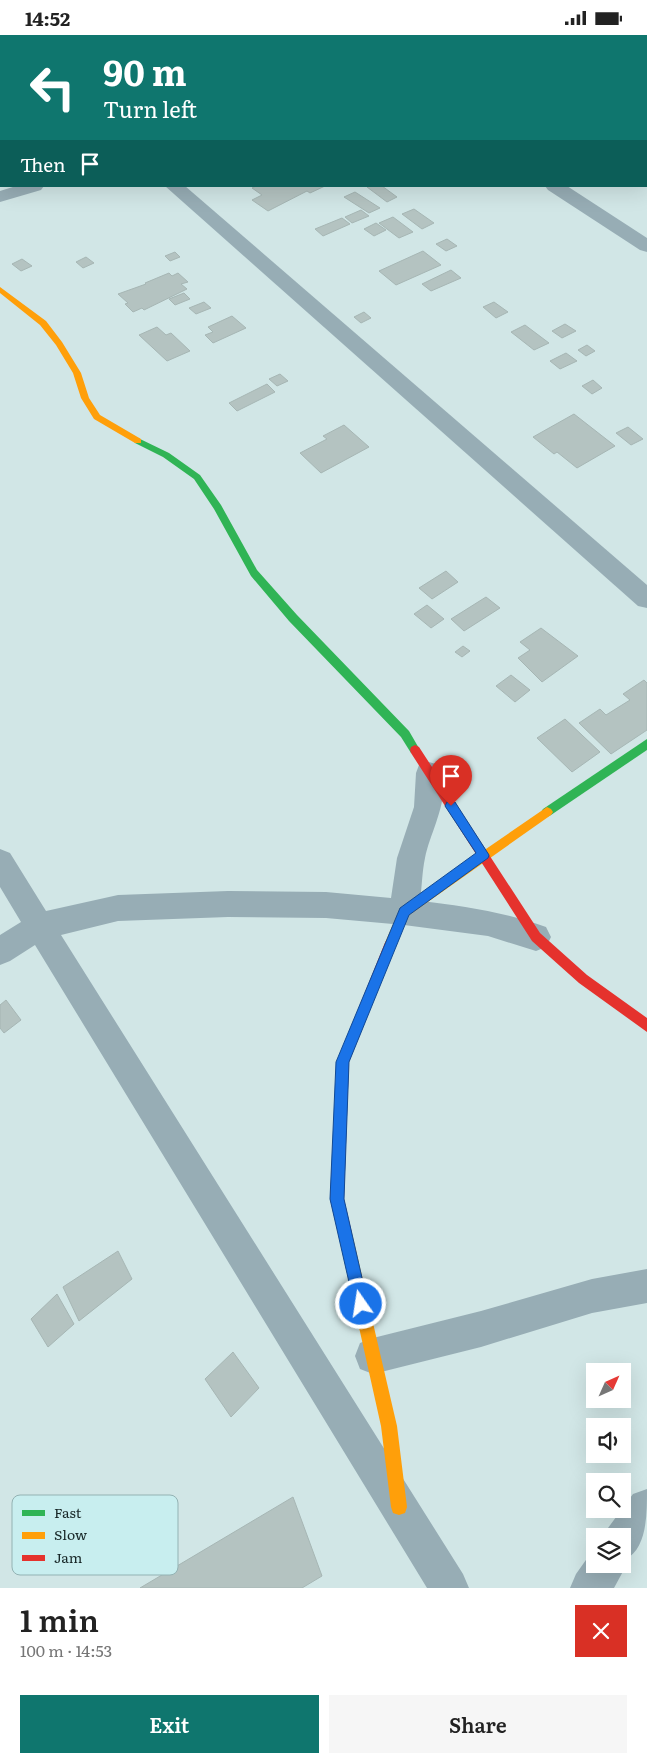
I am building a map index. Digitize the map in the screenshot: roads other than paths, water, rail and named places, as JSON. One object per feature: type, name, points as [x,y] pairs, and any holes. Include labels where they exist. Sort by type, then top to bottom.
[{"type":"street","points":[[0,197],[32,187]]},
{"type":"street","points":[[175,187],[647,599]]},
{"type":"street","points":[[556,187],[647,246]]},
{"type":"street","points":[[0,289],[48,329],[77,373],[84,398],[97,417],[122,433],[166,455],[197,477],[218,507],[254,573],[293,618],[405,734],[536,937],[583,979],[647,1026]]},
{"type":"street","points":[[404,912],[647,744]]},
{"type":"street","points":[[399,1507],[389,1427],[337,1199],[343,1062],[404,912],[411,858],[428,807],[429,773]]},
{"type":"street","points":[[0,862],[448,1587]]},
{"type":"street","points":[[0,951],[40,926],[118,908],[219,904],[326,905],[404,912],[488,923],[536,937]]},
{"type":"street","points":[[373,1356],[481,1329],[592,1296],[647,1286]]},
{"type":"street","points":[[631,1530],[647,1508]]},
{"type":"street","points":[[590,1588],[601,1573]]}]
